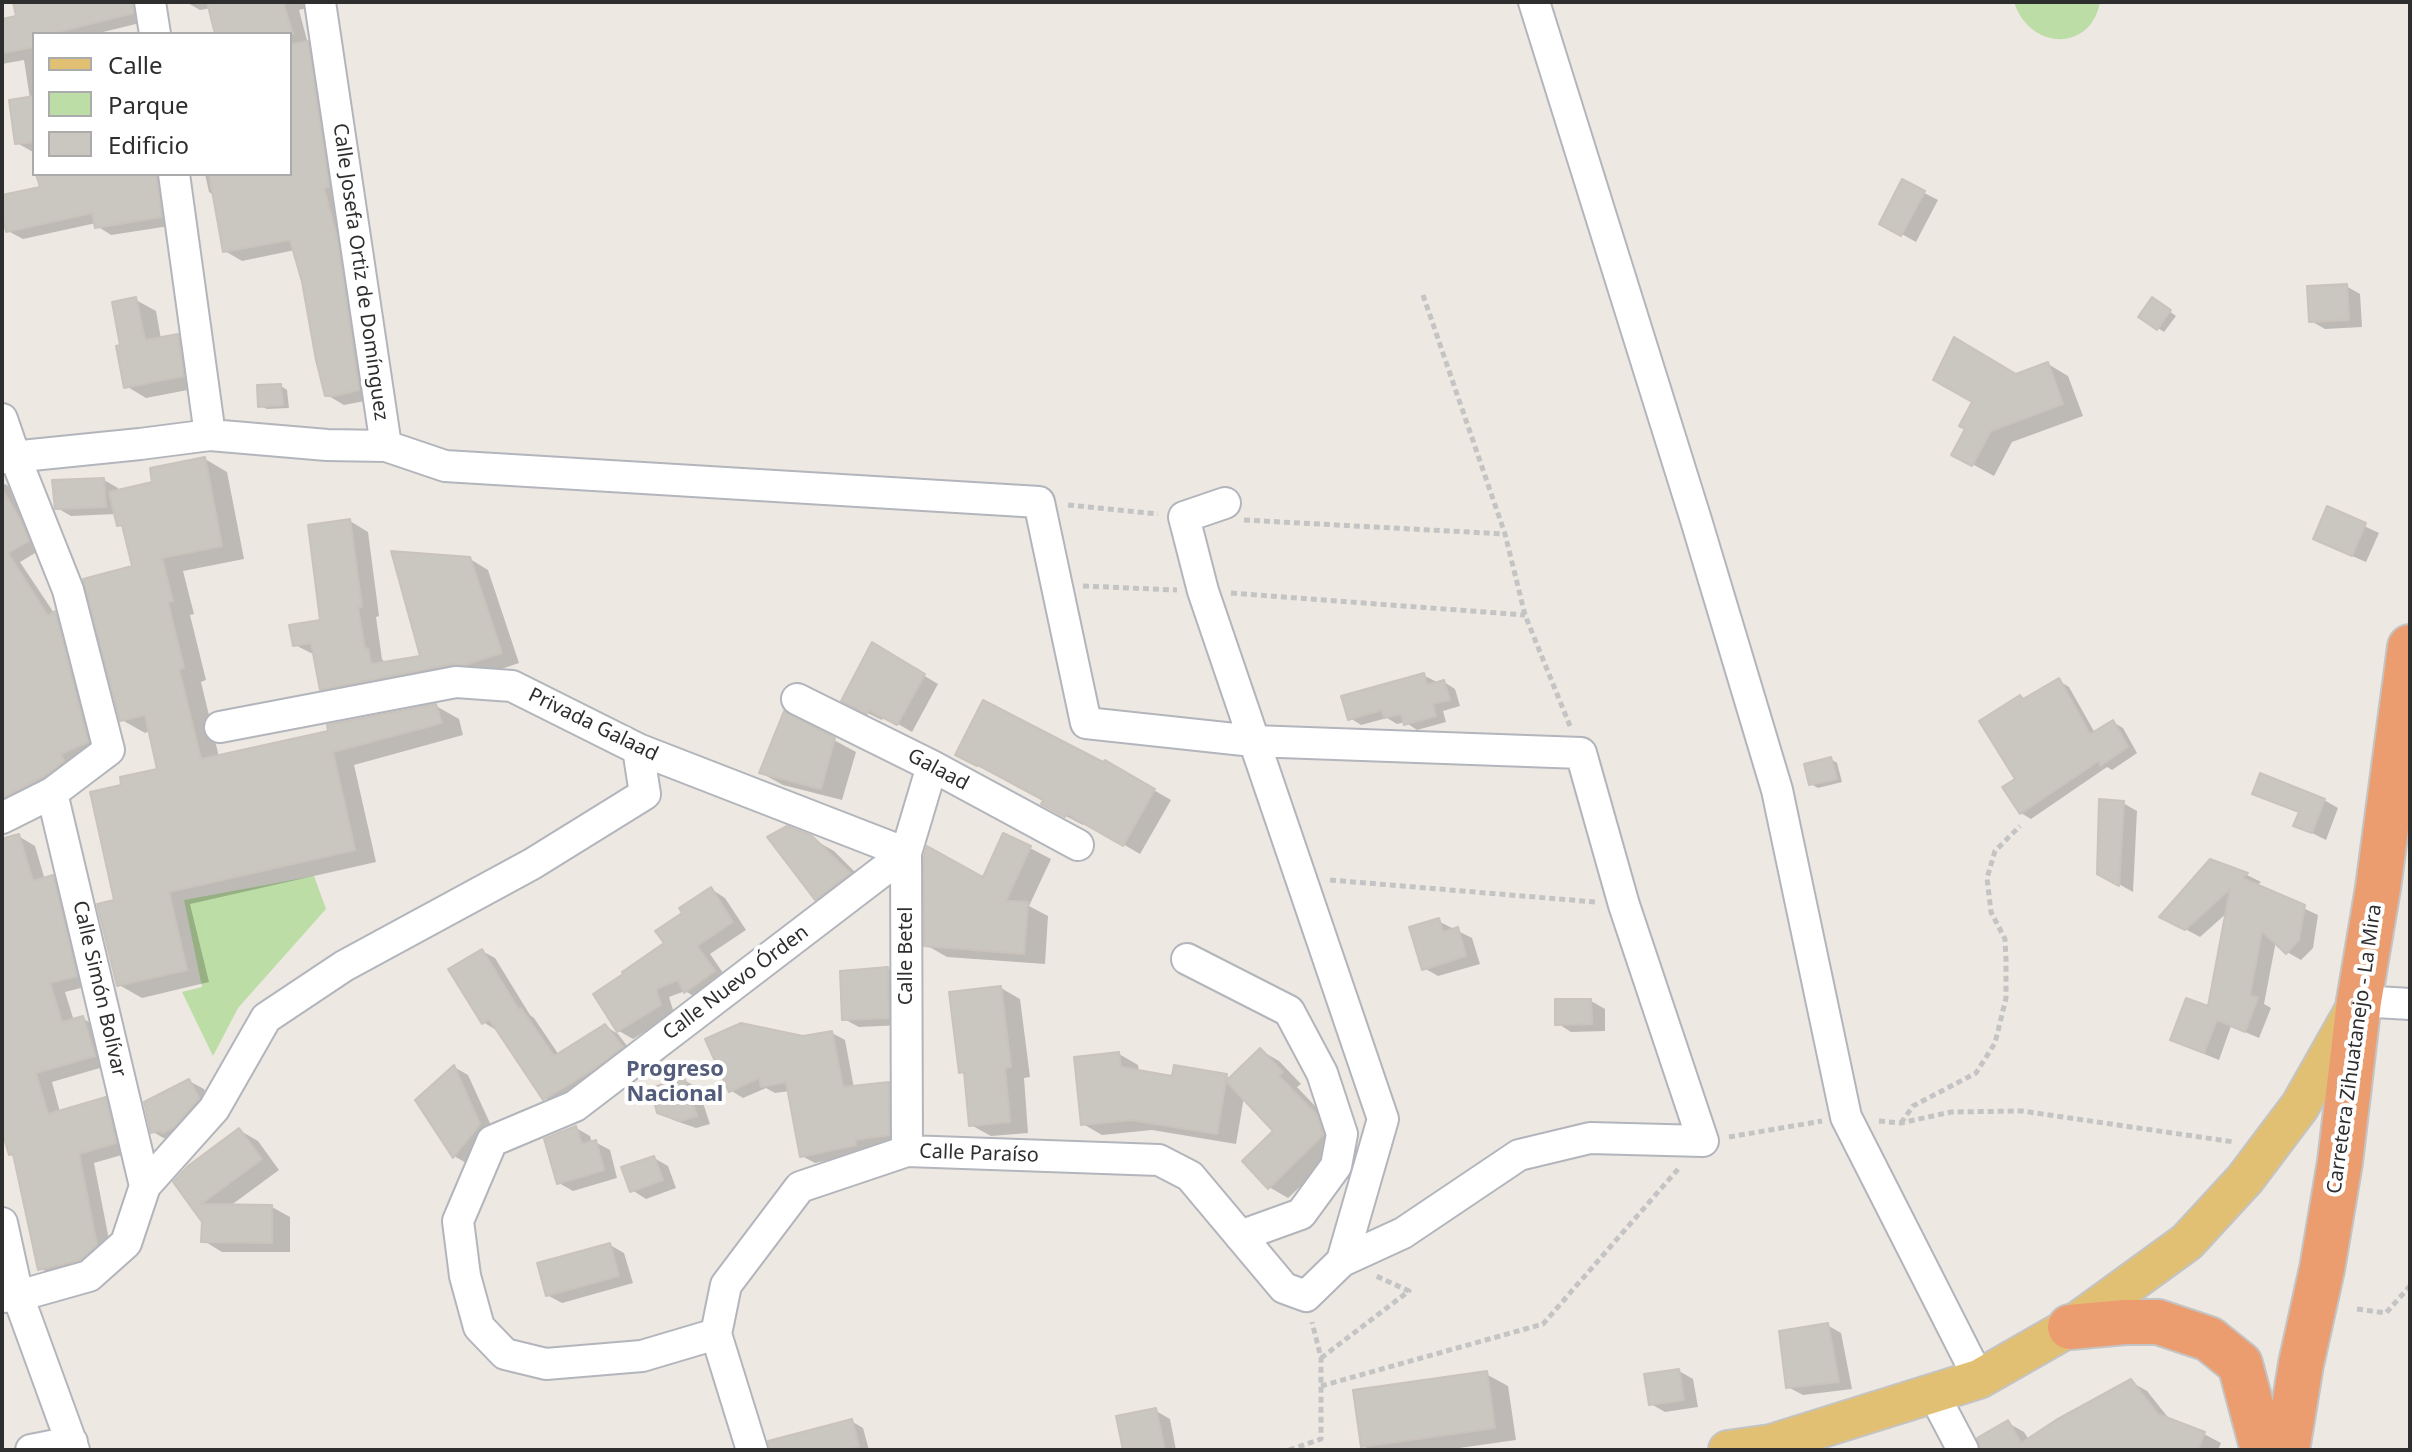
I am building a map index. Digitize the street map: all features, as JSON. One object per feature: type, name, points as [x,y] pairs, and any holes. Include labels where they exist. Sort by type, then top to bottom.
[{"type":"highway","name":"Carretera Zihuatanejo - La Mira","points":[[2287,1450],[2340,1162],[2359,1001],[2378,888],[2410,647]]},
{"type":"highway","points":[[2070,1327],[2158,1322],[2209,1339],[2240,1364],[2263,1450]]},
{"type":"main road","points":[[1728,1450],[1771,1444],[1979,1379],[2070,1327],[2187,1242],[2245,1179],[2300,1106],[2359,1001]]},
{"type":"street","points":[[150,2],[155,32]]},
{"type":"street","name":"Calle Josefa Ortiz de Domínguez","points":[[8,458],[210,435],[327,445],[386,446],[320,2]]},
{"type":"street","points":[[1534,2],[1692,505],[1777,790],[1846,1117],[1979,1379]]},
{"type":"street","points":[[174,176],[210,435]]},
{"type":"street","points":[[2,419],[8,458],[68,590],[109,750],[52,793],[2,818]]},
{"type":"street","points":[[386,446],[445,466],[1039,502],[1086,723],[1253,741],[1581,753],[1624,905],[1703,1141],[1590,1138],[1519,1155],[1403,1233],[1342,1261],[1306,1296]]},
{"type":"street","points":[[1225,503],[1184,517],[1203,591],[1383,1119],[1342,1261]]},
{"type":"street","name":"Privada Galaad","points":[[220,727],[456,682],[512,686],[638,749],[906,853]]},
{"type":"street","name":"Galaad","points":[[797,699],[932,766],[1078,845]]},
{"type":"street","points":[[10,1296],[89,1276],[126,1243],[145,1186],[214,1109],[266,1018],[344,966],[532,864],[645,794],[638,749]]},
{"type":"street","name":"Calle Betel","points":[[907,1151],[906,853],[932,766]]},
{"type":"street","name":"Calle Simón Bolívar","points":[[52,793],[145,1186]]},
{"type":"street","name":"Calle Nuevo Órden","points":[[716,1334],[642,1356],[546,1364],[505,1354],[479,1327],[465,1276],[458,1221],[492,1141],[575,1106],[906,853]]},
{"type":"street","points":[[1187,959],[1289,1011],[1322,1073],[1342,1134],[1336,1166],[1301,1214],[1240,1236]]},
{"type":"street","points":[[2359,1001],[2410,1004]]},
{"type":"street","name":"Calle Paraíso","points":[[752,1450],[716,1334],[726,1285],[800,1187],[907,1151],[1159,1160],[1190,1176],[1284,1288],[1306,1296]]},
{"type":"street","points":[[2,1223],[10,1296],[73,1446],[31,1450]]},
{"type":"street","points":[[1933,1393],[1963,1450]]},
{"type":"path","points":[[1423,295],[1505,534],[1525,615],[1581,753]]},
{"type":"path","points":[[1039,502],[1184,517],[1505,534]]},
{"type":"path","points":[[1057,584],[1203,591],[1525,615]]},
{"type":"path","points":[[1901,1123],[1913,1106],[1976,1073],[1995,1043],[2006,998],[2006,959],[2005,939],[1991,912],[1987,878],[1995,851],[2020,826]]},
{"type":"path","points":[[1301,878],[1624,905]]},
{"type":"path","points":[[1321,1386],[1543,1324],[1703,1141],[1846,1117],[1901,1123],[1951,1112],[2022,1111],[2270,1147]]},
{"type":"path","points":[[1321,1358],[1409,1291],[1342,1261]]},
{"type":"path","points":[[2357,1309],[2386,1313],[2410,1286]]},
{"type":"path","points":[[1289,1450],[1321,1439],[1321,1358],[1306,1296]]},
{"type":"green space","points":[[2014,2],[2100,2],[2085,30],[2073,37],[2060,39],[2046,37],[2033,30]]},
{"type":"green space","points":[[314,876],[326,909],[238,1008],[213,1056],[182,992],[202,987],[184,900]]},
{"type":"building","points":[[13,2],[132,2],[134,13],[58,32],[32,32],[32,47],[2,53],[2,19],[16,16]]},
{"type":"building","points":[[207,2],[283,2],[293,34],[292,32],[214,32]]},
{"type":"building","points":[[308,41],[329,187],[324,188],[337,238],[359,390],[334,396],[325,396],[302,282],[290,240],[223,252],[209,176],[292,176],[292,45]]},
{"type":"building","points":[[32,96],[32,142],[15,144],[9,100]]},
{"type":"building","points":[[37,176],[156,176],[162,217],[95,228],[92,213],[6,232],[2,195],[40,187]]},
{"type":"building","points":[[1902,179],[1925,191],[1901,236],[1879,224]]},
{"type":"building","points":[[2347,284],[2349,320],[2309,322],[2307,286]]},
{"type":"building","points":[[136,297],[145,340],[178,334],[184,376],[124,388],[112,302]]},
{"type":"building","points":[[2152,297],[2171,310],[2157,330],[2138,317]]},
{"type":"building","points":[[1954,337],[2016,374],[2048,362],[2063,404],[1991,431],[1972,466],[1951,455],[1965,429],[1959,426],[1972,402],[1933,380]]},
{"type":"building","points":[[281,384],[283,405],[258,407],[257,385]]},
{"type":"building","points":[[205,457],[222,546],[162,558],[173,601],[168,602],[184,668],[179,669],[201,759],[328,731],[327,725],[436,704],[442,723],[333,752],[355,850],[169,892],[187,970],[117,986],[97,904],[114,900],[90,792],[121,785],[120,777],[157,769],[145,715],[120,721],[83,579],[132,566],[122,525],[117,526],[109,492],[152,482],[150,468]]},
{"type":"building","points":[[104,478],[106,507],[55,509],[52,480]]},
{"type":"building","points":[[2,489],[29,541],[8,553],[48,616],[55,611],[88,742],[61,754],[64,761],[44,776],[2,798]]},
{"type":"building","points":[[2327,506],[2366,523],[2352,556],[2313,539]]},
{"type":"building","points":[[350,519],[362,607],[358,607],[365,649],[368,648],[371,664],[420,656],[391,551],[470,557],[502,653],[464,665],[453,664],[320,690],[311,643],[293,646],[289,625],[320,620],[308,525]]},
{"type":"building","points":[[872,642],[925,674],[897,725],[869,710],[867,714],[841,701]]},
{"type":"building","points":[[1424,673],[1427,685],[1444,680],[1450,700],[1433,704],[1436,716],[1404,725],[1401,714],[1384,718],[1382,710],[1348,720],[1341,696]]},
{"type":"building","points":[[2059,678],[2090,734],[2113,720],[2128,747],[2100,766],[2100,760],[2020,814],[2002,787],[2015,779],[1979,721],[2020,695],[2023,699]]},
{"type":"building","points":[[983,700],[1103,762],[1105,760],[1155,789],[1123,846],[955,755]]},
{"type":"building","points":[[784,711],[835,738],[821,789],[759,773]]},
{"type":"building","points":[[1831,757],[1837,779],[1809,785],[1804,764]]},
{"type":"building","points":[[2260,773],[2325,799],[2312,833],[2293,826],[2299,812],[2252,794]]},
{"type":"building","points":[[2099,799],[2124,801],[2119,886],[2097,874]]},
{"type":"building","points":[[787,826],[812,836],[850,873],[815,900],[767,837]]},
{"type":"building","points":[[1003,833],[1031,846],[1006,901],[1028,902],[1024,954],[924,946],[924,856],[927,846],[983,877]]},
{"type":"building","points":[[19,834],[33,881],[53,875],[77,976],[50,983],[62,1022],[83,1016],[95,1056],[36,1073],[48,1114],[106,1097],[116,1143],[79,1154],[97,1245],[80,1260],[38,1270],[13,1154],[9,1155],[2,1131],[2,839]]},
{"type":"building","points":[[2210,859],[2248,873],[2242,878],[2305,905],[2299,940],[2286,954],[2262,931],[2250,995],[2258,998],[2245,1032],[2217,1020],[2204,1053],[2170,1040],[2186,998],[2208,1006],[2230,889],[2185,930],[2159,917]]},
{"type":"building","points":[[711,887],[733,922],[697,946],[715,971],[684,993],[678,980],[656,989],[661,1005],[617,1032],[593,994],[664,943],[655,931],[682,913],[679,908]]},
{"type":"building","points":[[1439,918],[1443,932],[1458,927],[1466,956],[1422,970],[1409,927]]},
{"type":"building","points":[[482,949],[519,1010],[521,1008],[554,1056],[605,1024],[623,1047],[543,1100],[489,1019],[482,1024],[448,969]]},
{"type":"building","points":[[888,967],[889,1018],[842,1020],[840,971]]},
{"type":"building","points":[[1001,986],[1011,1067],[1005,1068],[1010,1122],[969,1126],[964,1072],[959,1073],[949,992]]},
{"type":"building","points":[[1555,999],[1591,999],[1592,1024],[1555,1025]]},
{"type":"building","points":[[741,1023],[803,1036],[832,1031],[843,1087],[889,1082],[889,1135],[855,1140],[856,1145],[800,1157],[786,1082],[761,1087],[759,1078],[729,1092],[705,1039]]},
{"type":"building","points":[[1260,1048],[1283,1072],[1279,1076],[1317,1115],[1323,1135],[1268,1189],[1242,1161],[1273,1131],[1226,1081]]},
{"type":"building","points":[[1119,1052],[1121,1067],[1172,1076],[1174,1065],[1227,1074],[1217,1134],[1131,1120],[1081,1125],[1074,1057]]},
{"type":"building","points":[[454,1065],[480,1124],[453,1158],[415,1100]]},
{"type":"building","points":[[684,1077],[697,1116],[680,1121],[657,1113],[651,1088]]},
{"type":"building","points":[[189,1079],[199,1098],[174,1127],[162,1133],[161,1130],[151,1133],[144,1102]]},
{"type":"building","points":[[576,1126],[582,1144],[596,1140],[604,1170],[557,1184],[544,1139]]},
{"type":"building","points":[[239,1128],[262,1159],[201,1204],[272,1205],[272,1243],[201,1242],[202,1222],[173,1182],[188,1166]]},
{"type":"building","points":[[654,1156],[663,1180],[630,1192],[621,1167]]},
{"type":"building","points":[[610,1243],[619,1276],[546,1296],[537,1263]]},
{"type":"building","points":[[1828,1323],[1839,1382],[1786,1388],[1779,1331]]},
{"type":"building","points":[[1679,1369],[1684,1400],[1649,1405],[1644,1374]]},
{"type":"building","points":[[1487,1371],[1495,1428],[1361,1447],[1353,1390]]},
{"type":"building","points":[[2131,1379],[2158,1414],[2205,1432],[2198,1450],[1981,1450],[1977,1438],[2008,1420],[2021,1443]]},
{"type":"building","points":[[1156,1408],[1165,1450],[1123,1450],[1116,1416]]},
{"type":"building","points":[[852,1419],[859,1446],[846,1450],[770,1450],[768,1441]]},
{"type":"district","name":"Progreso Nacional","points":[[675,1082]]}]
